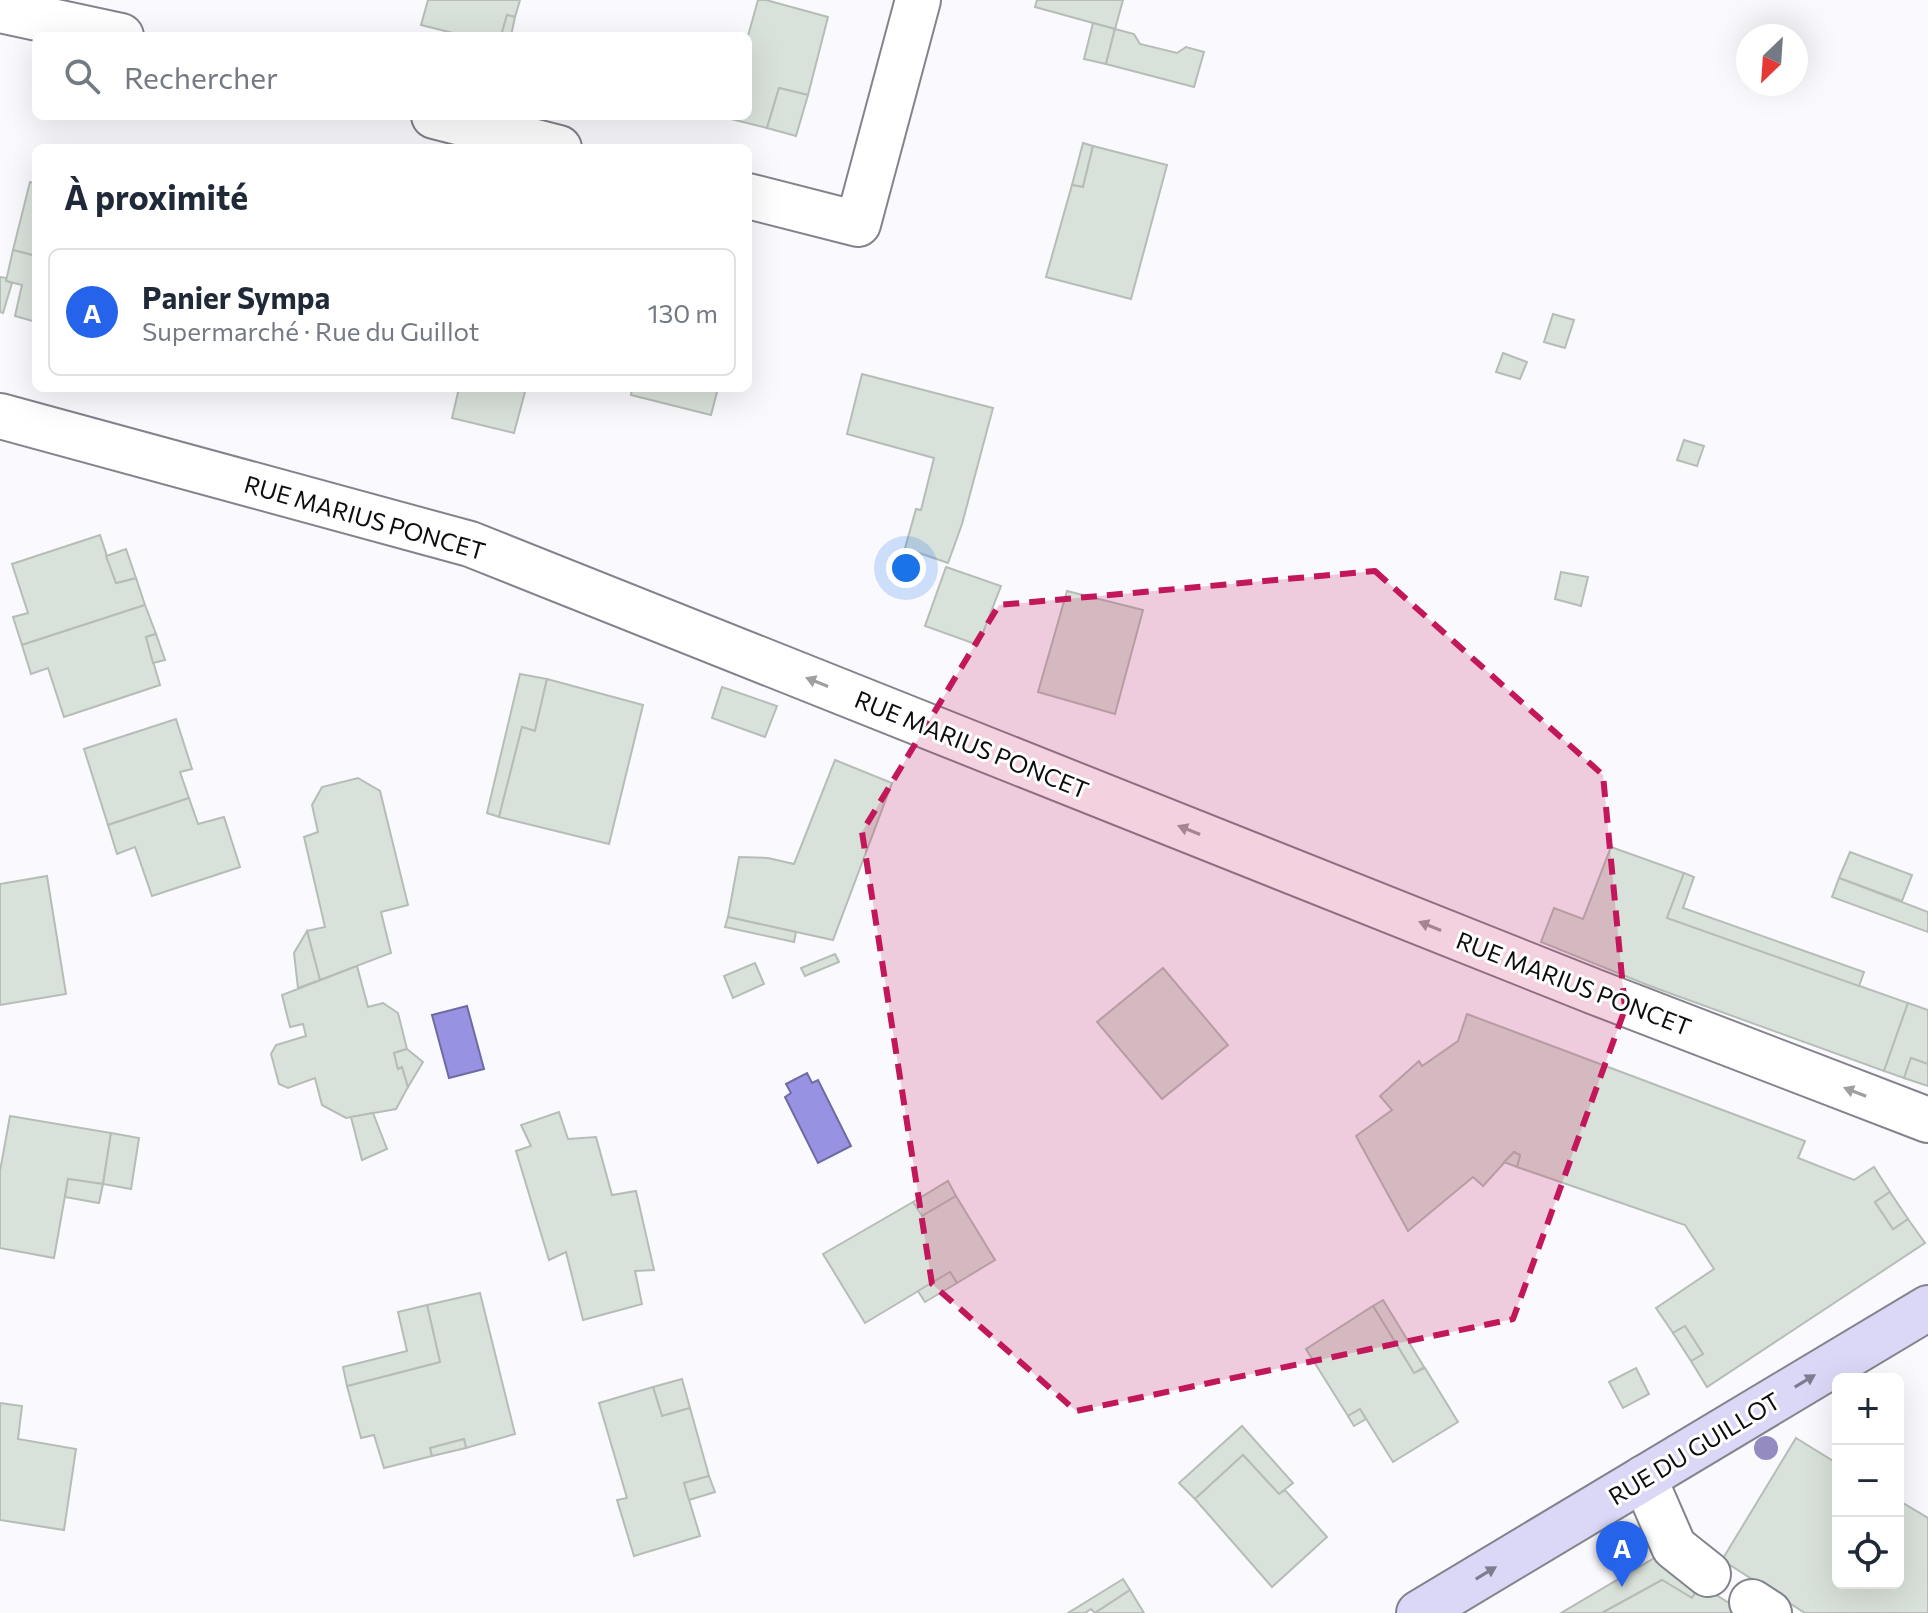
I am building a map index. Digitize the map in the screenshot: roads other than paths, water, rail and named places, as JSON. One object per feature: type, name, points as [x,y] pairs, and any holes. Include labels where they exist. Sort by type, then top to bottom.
[{"type":"street","points":[[752,197],[858,224],[918,0]]},
{"type":"street","points":[[0,10],[102,32]]},
{"type":"street","points":[[450,120],[543,144]]},
{"type":"street","name":"RUE MARIUS PONCET","points":[[0,416],[470,544],[1595,992],[1928,1120]]},
{"type":"street","name":"RUE DU GUILLOT","points":[[1419,1613],[1928,1308]]},
{"type":"street","points":[[1644,1478],[1674,1547],[1708,1574]]},
{"type":"place","name":"Panier Sympa","points":[[1622,1587]]}]
